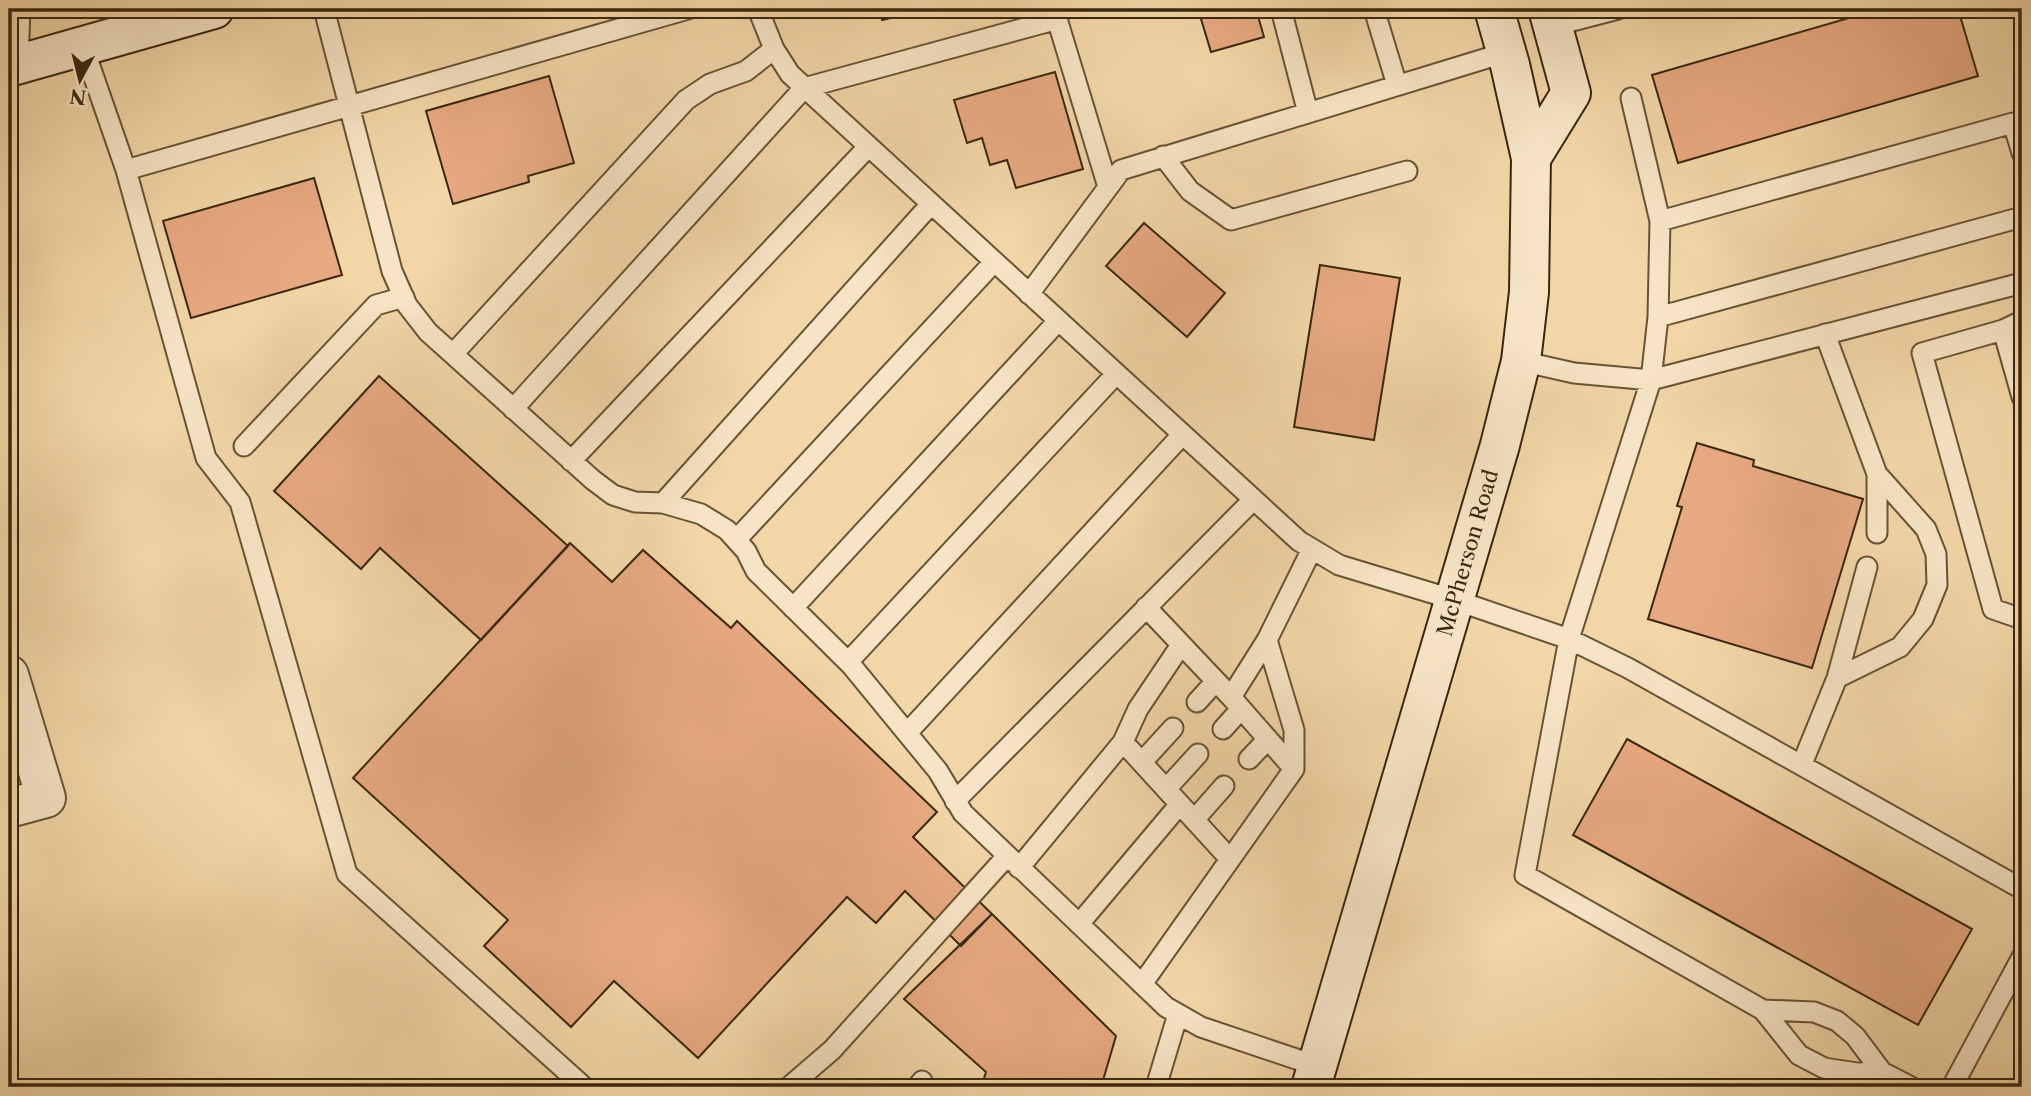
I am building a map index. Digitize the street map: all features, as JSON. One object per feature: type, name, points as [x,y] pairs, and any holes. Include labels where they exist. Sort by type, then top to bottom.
[{"type":"main road","points":[[13,65],[214,9]]},
{"type":"main road","name":"McPherson Road","points":[[1314,1077],[1500,445],[1521,361],[1529,292],[1531,158],[1507,52],[1494,9]]},
{"type":"main road","points":[[1531,158],[1571,93],[1550,18]]},
{"type":"main road","points":[[9,675],[46,797],[9,808]]},
{"type":"lane","points":[[13,65],[20,9]]},
{"type":"lane","points":[[324,9],[392,271],[404,297],[428,332],[571,461],[613,495],[635,502],[663,503],[701,514],[727,530],[746,551],[756,571],[848,662],[907,733],[938,771],[962,813],[1167,1007],[1201,1027],[1314,1077]]},
{"type":"lane","points":[[126,170],[688,9]]},
{"type":"lane","points":[[758,9],[774,49],[790,74],[804,88],[1299,541],[1339,565],[1455,600],[1569,639],[1629,668],[2022,889]]},
{"type":"lane","points":[[1281,9],[1308,113]]},
{"type":"lane","points":[[1374,9],[1397,85]]},
{"type":"lane","points":[[1550,18],[1618,9]]},
{"type":"lane","points":[[513,409],[804,88],[1056,14],[1108,187]]},
{"type":"lane","points":[[83,46],[126,170],[206,458],[240,502],[347,874],[584,1087]]},
{"type":"lane","points":[[453,354],[686,100],[710,84],[746,72],[774,49]]},
{"type":"lane","points":[[1029,294],[1121,170],[1507,52]]},
{"type":"lane","points":[[1631,98],[1660,222],[1658,317],[1651,380],[1569,639],[1525,875],[1763,1010],[1799,1055],[1824,1068],[1857,1073],[1882,1072]]},
{"type":"lane","points":[[1660,222],[2013,123],[2022,153]]},
{"type":"lane","points":[[571,461],[868,147]]},
{"type":"lane","points":[[1163,156],[1190,191],[1231,220],[1407,171]]},
{"type":"lane","points":[[663,503],[932,204]]},
{"type":"lane","points":[[1658,317],[2022,217]]},
{"type":"lane","points":[[736,541],[994,262]]},
{"type":"lane","points":[[1521,361],[1574,373],[1651,380],[2022,283]]},
{"type":"lane","points":[[244,446],[376,304],[404,297]]},
{"type":"lane","points":[[793,608],[1058,321]]},
{"type":"lane","points":[[2022,321],[2003,330],[1922,353],[1993,608],[2022,619]]},
{"type":"lane","points":[[2003,330],[2022,397]]},
{"type":"lane","points":[[1825,334],[1877,474],[1877,533]]},
{"type":"lane","points":[[848,662],[1116,373]]},
{"type":"lane","points":[[907,733],[1182,435]]},
{"type":"lane","points":[[1837,678],[1900,647],[1923,619],[1937,585],[1936,554],[1926,529],[1877,474]]},
{"type":"lane","points":[[955,801],[1253,500]]},
{"type":"lane","points":[[1223,729],[1312,550]]},
{"type":"lane","points":[[1802,764],[1837,678],[1867,567]]},
{"type":"lane","points":[[1146,607],[1294,769]]},
{"type":"lane","points":[[1142,984],[1294,769],[1294,730],[1268,640]]},
{"type":"lane","points":[[789,1087],[832,1050],[1013,862],[1123,742],[1138,709],[1181,645]]},
{"type":"lane","points":[[1197,702],[1216,681]]},
{"type":"lane","points":[[1142,762],[1173,728]]},
{"type":"lane","points":[[1249,760],[1268,739]]},
{"type":"lane","points":[[1123,742],[1230,859]]},
{"type":"lane","points":[[1166,789],[1198,754]]},
{"type":"lane","points":[[1194,820],[1224,786]]},
{"type":"lane","points":[[1079,924],[1180,804]]},
{"type":"lane","points":[[1952,1087],[2022,957]]},
{"type":"lane","points":[[1763,1010],[1814,1012],[1837,1021],[1855,1036],[1882,1072],[1910,1087]]},
{"type":"lane","points":[[1156,1087],[1178,1014]]},
{"type":"building","points":[[879,9],[952,9],[919,17],[916,12],[882,20]]},
{"type":"building","points":[[1198,9],[1256,9],[1264,37],[1211,52]]},
{"type":"building","points":[[1880,9],[1958,9],[1978,76],[1678,163],[1652,75]]},
{"type":"building","points":[[1055,72],[1083,169],[1016,188],[1007,160],[990,165],[982,138],[967,143],[954,100]]},
{"type":"building","points":[[549,76],[574,163],[528,176],[529,182],[453,204],[426,111]]},
{"type":"building","points":[[314,178],[342,275],[191,318],[163,221]]},
{"type":"building","points":[[1144,223],[1225,293],[1187,337],[1106,266]]},
{"type":"building","points":[[1320,265],[1400,278],[1374,440],[1294,427]]},
{"type":"building","points":[[379,376],[568,546],[481,640],[380,548],[361,569],[274,491]]},
{"type":"building","points":[[1697,443],[1754,460],[1753,466],[1863,499],[1812,668],[1648,619],[1682,507],[1677,506]]},
{"type":"building","points":[[570,543],[612,582],[643,550],[731,628],[737,621],[937,812],[913,837],[992,914],[961,946],[905,891],[876,923],[847,897],[698,1058],[614,981],[571,1027],[484,946],[508,920],[353,778]]},
{"type":"building","points":[[1627,739],[1972,929],[1918,1025],[1573,835]]},
{"type":"building","points":[[992,914],[1116,1036],[1101,1087],[981,1087],[986,1072],[904,999]]}]
